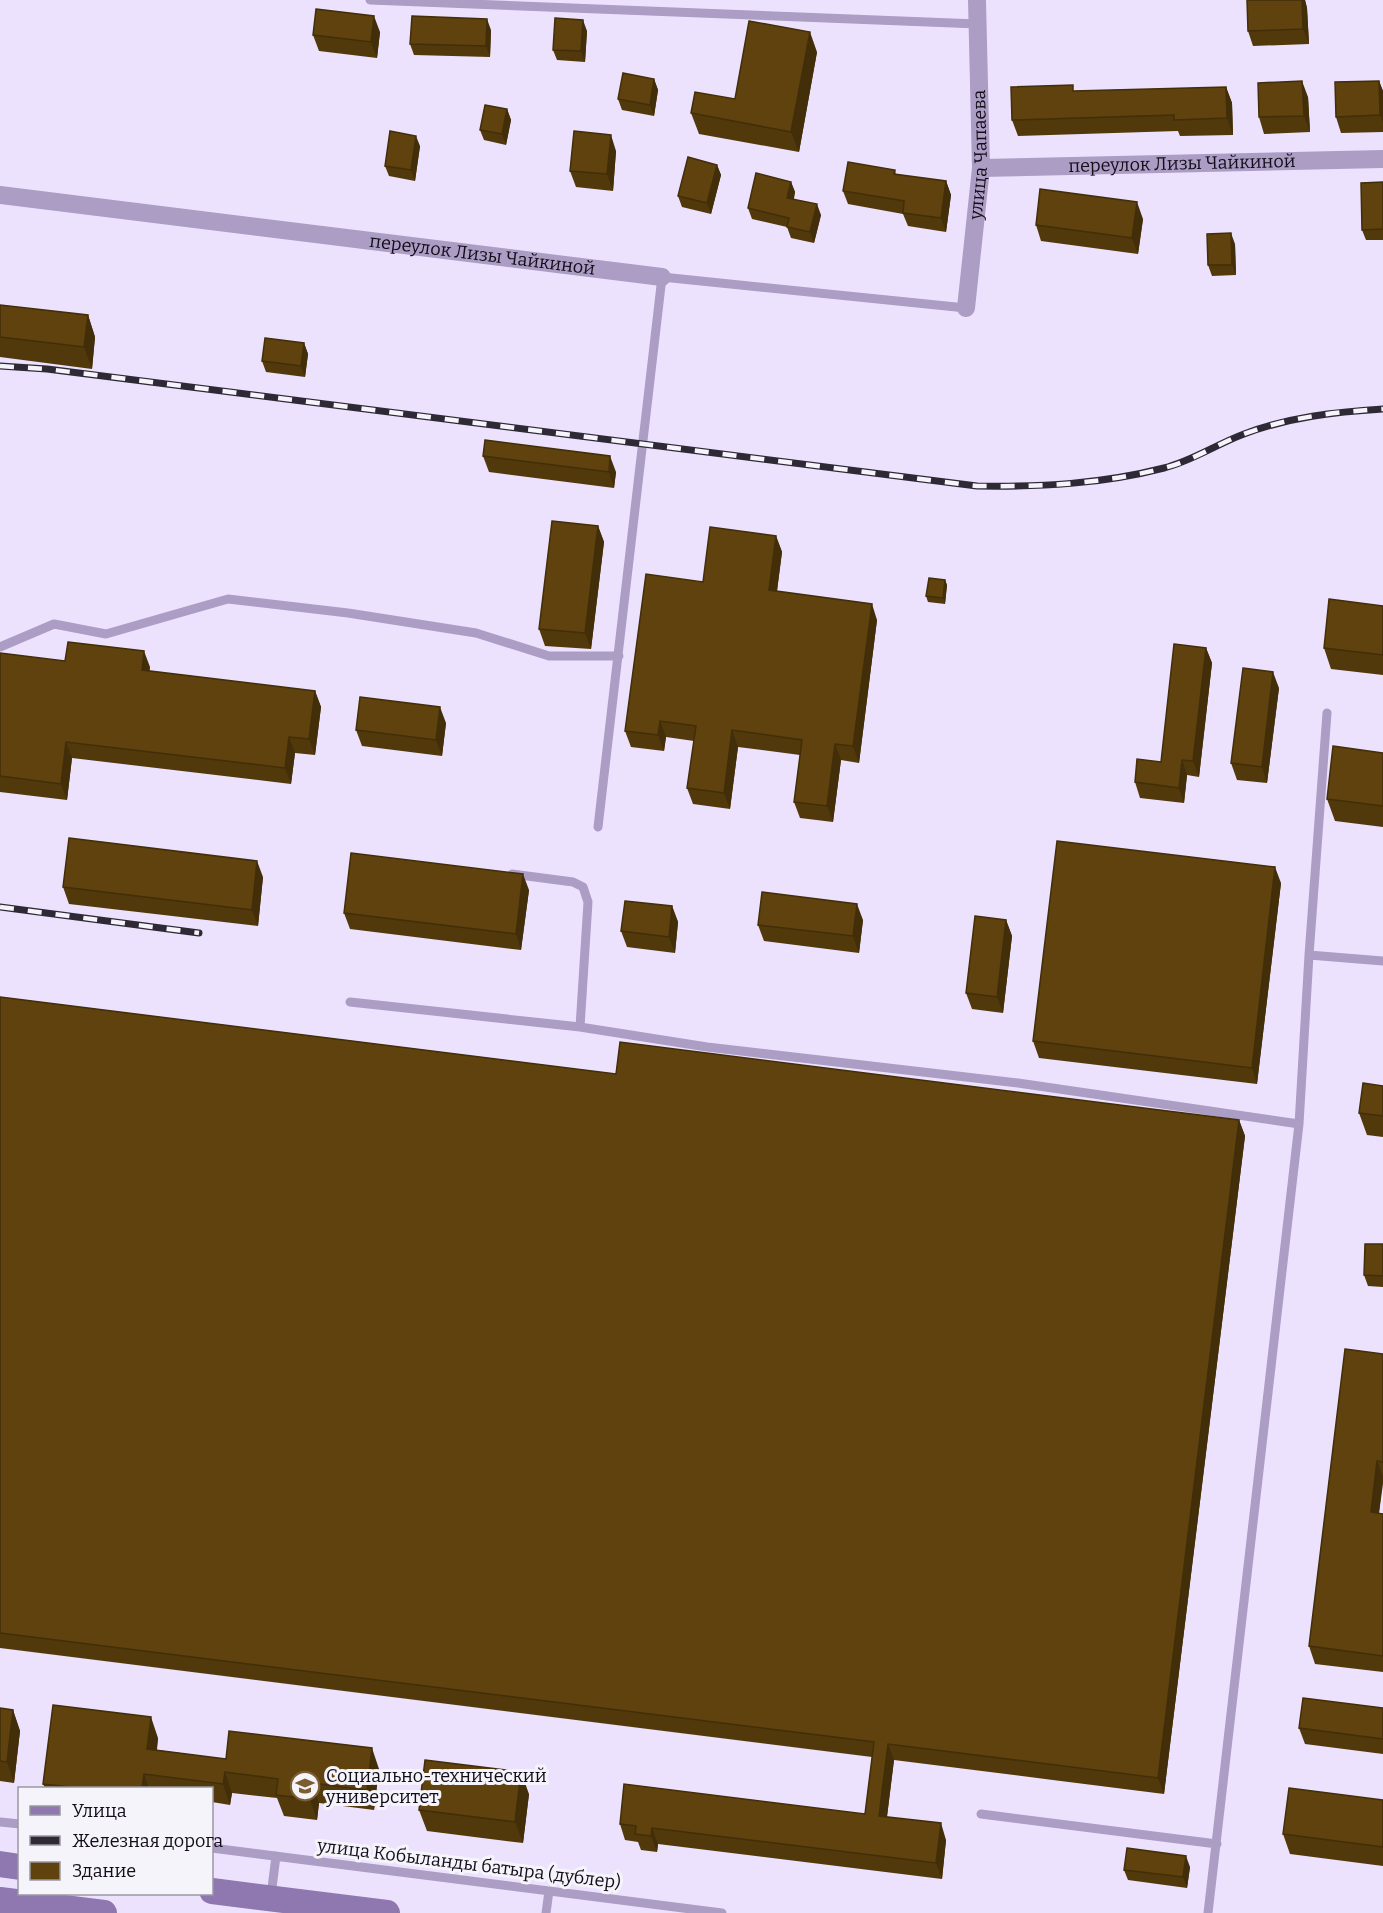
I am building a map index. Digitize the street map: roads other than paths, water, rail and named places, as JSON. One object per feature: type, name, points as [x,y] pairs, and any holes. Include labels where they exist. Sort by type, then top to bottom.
[{"type":"street","name":"улица Чапаева","points":[[966,308],[981,168],[977,0]]},
{"type":"street","name":"переулок Лизы Чайкиной","points":[[981,168],[1383,159]]},
{"type":"street","name":"переулок Лизы Чайкиной","points":[[0,195],[662,277]]},
{"type":"street","points":[[0,1864],[18,1867]]},
{"type":"street","points":[[213,1891],[269,1906],[387,1913]]},
{"type":"street","points":[[0,1900],[98,1913]]},
{"type":"lane","points":[[370,0],[519,2],[978,24]]},
{"type":"lane","points":[[598,827],[662,277]]},
{"type":"lane","name":"переулок Лизы Чайкиной","points":[[662,277],[966,308]]},
{"type":"lane","points":[[0,647],[54,624],[106,634],[228,599],[348,613],[476,633],[549,656],[619,656]]},
{"type":"lane","points":[[1208,1913],[1299,1124],[1327,713]]},
{"type":"lane","points":[[505,873],[573,882],[583,887],[588,902],[580,1027]]},
{"type":"lane","points":[[1309,955],[1383,961]]},
{"type":"lane","points":[[350,1002],[580,1027],[707,1047],[1018,1083],[1299,1124]]},
{"type":"lane","points":[[981,1814],[1217,1844]]},
{"type":"lane","points":[[0,1822],[18,1824]]},
{"type":"lane","name":"улица Кобыланды батыра (дублер)","points":[[213,1848],[723,1913]]},
{"type":"lane","points":[[269,1906],[276,1856]]},
{"type":"lane","points":[[546,1913],[549,1891]]},
{"type":"railway","points":[[0,366],[47,369],[977,486],[1024,486],[1117,478],[1174,465],[1244,434],[1278,423],[1330,414],[1383,409]]},
{"type":"railway","points":[[0,907],[199,933]]},
{"type":"place","name":"Социально-технический университет","points":[[305,1786]]}]
